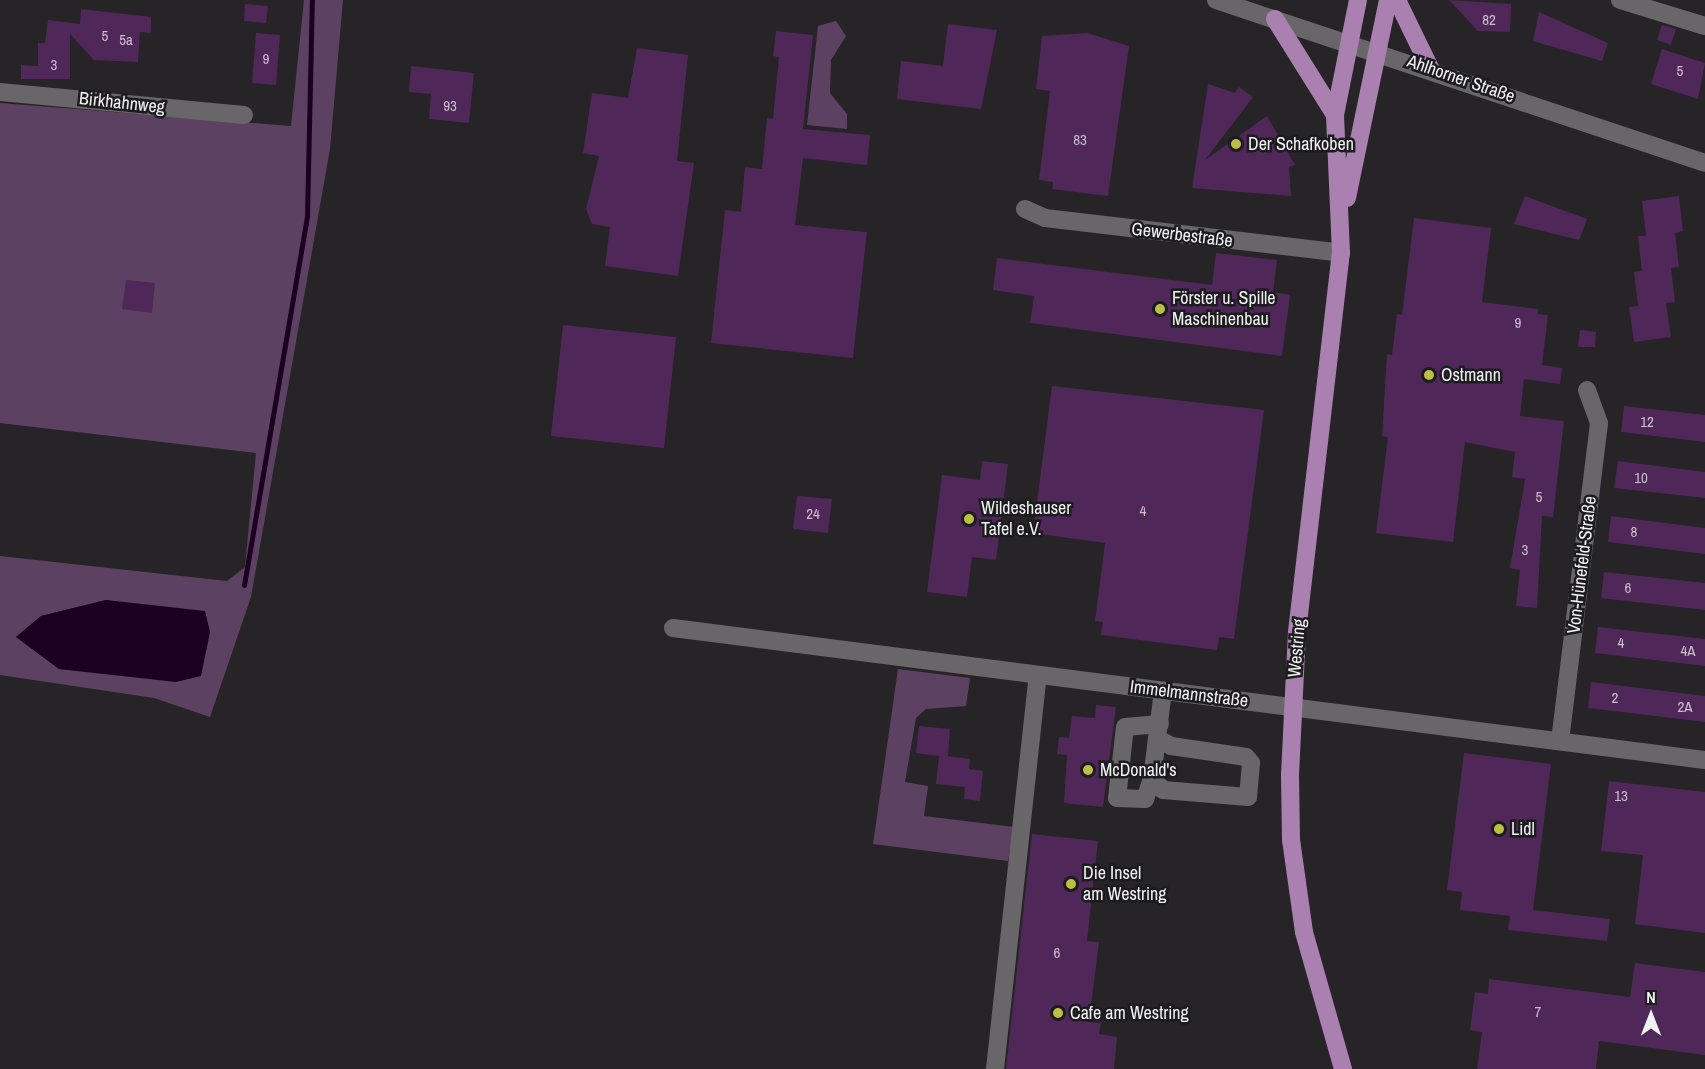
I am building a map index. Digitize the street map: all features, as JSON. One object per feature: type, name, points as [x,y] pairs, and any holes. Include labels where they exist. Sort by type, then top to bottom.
[{"type":"main road","name":"Westring","points":[[1343,1069],[1304,932],[1291,840],[1292,706],[1341,253],[1342,223],[1335,115],[1358,0]]},
{"type":"main road","name":"Westring","points":[[1342,223],[1388,0]]},
{"type":"main road","points":[[1397,0],[1430,68]]},
{"type":"main road","points":[[1275,19],[1335,115]]},
{"type":"street","name":"Ahlhorner Straße","points":[[1216,0],[1256,6],[1275,19],[1430,68],[1705,163]]},
{"type":"street","points":[[1620,0],[1705,26]]},
{"type":"street","name":"Birkhahnweg","points":[[0,92],[244,115]]},
{"type":"street","name":"Gewerbestraße","points":[[1025,209],[1045,218],[1341,253]]},
{"type":"street","name":"Von-Hünefeld-Straße","points":[[1560,741],[1599,423],[1587,390]]},
{"type":"street","name":"Immelmannstraße","points":[[673,628],[1705,760]]},
{"type":"street","points":[[995,1069],[1038,676]]},
{"type":"street","points":[[1152,778],[1163,790],[1248,797],[1251,763],[1246,757],[1171,746],[1159,732],[1125,727],[1117,798],[1145,799],[1152,778],[1159,732],[1163,691]]},
{"type":"shaded area","points":[[304,0],[343,0],[330,149],[251,597],[210,717],[154,698],[0,675],[0,556],[227,581],[245,567],[256,453],[0,423],[0,103],[291,126]],"holes":[[[106,600],[168,610],[205,612],[112,674],[59,669],[16,637],[41,616]]]},
{"type":"shaded area","points":[[836,21],[846,36],[831,60],[830,93],[847,114],[847,129],[807,125],[818,26]]},
{"type":"shaded area","points":[[106,600],[205,611],[210,632],[201,676],[176,682],[59,669],[16,637],[41,616]]},
{"type":"shaded area","points":[[898,669],[970,678],[966,706],[926,709],[916,718],[905,782],[928,786],[924,816],[1014,827],[1008,861],[873,844]]},
{"type":"building","points":[[1449,0],[1511,4],[1510,32],[1478,31]]},
{"type":"building","points":[[245,4],[268,6],[266,23],[244,21]]},
{"type":"building","points":[[81,9],[151,17],[151,33],[140,32],[138,62],[94,60],[70,34],[70,79],[21,79],[21,65],[38,66],[38,43],[45,43],[48,20],[80,24]]},
{"type":"building","points":[[1539,12],[1608,43],[1602,61],[1533,41]]},
{"type":"building","points":[[948,24],[997,30],[981,109],[897,99],[901,61],[943,66]]},
{"type":"building","points":[[1662,25],[1676,29],[1671,45],[1657,40]]},
{"type":"building","points":[[776,31],[813,35],[803,129],[870,135],[867,165],[803,158],[795,225],[867,232],[853,358],[711,343],[725,210],[741,212],[745,167],[762,169],[767,118],[773,119],[779,57],[773,56]]},
{"type":"building","points":[[256,33],[280,35],[276,85],[252,83]]},
{"type":"building","points":[[1087,33],[1129,46],[1108,196],[1052,189],[1053,182],[1039,180],[1050,91],[1036,89],[1042,36]]},
{"type":"building","points":[[637,48],[688,55],[677,161],[694,163],[678,276],[605,266],[610,227],[592,224],[586,209],[599,156],[583,153],[592,93],[628,98]]},
{"type":"building","points":[[1662,49],[1705,63],[1698,99],[1651,84]]},
{"type":"building","points":[[411,66],[474,73],[469,123],[429,119],[431,94],[409,92]]},
{"type":"building","name":"Der Schafkoben","points":[[1208,84],[1235,93],[1239,87],[1253,97],[1205,160],[1267,116],[1295,165],[1289,167],[1291,196],[1192,188]]},
{"type":"building","points":[[1525,196],[1587,219],[1579,240],[1514,224]]},
{"type":"building","points":[[1679,196],[1683,231],[1675,233],[1679,267],[1671,268],[1675,302],[1666,303],[1671,337],[1634,342],[1629,307],[1638,306],[1634,272],[1642,271],[1638,236],[1646,236],[1642,201]]},
{"type":"building","name":"Ostmann","points":[[1414,218],[1491,228],[1482,302],[1538,309],[1538,314],[1548,315],[1542,365],[1562,368],[1560,384],[1524,379],[1520,416],[1564,421],[1553,517],[1542,516],[1537,608],[1516,606],[1520,570],[1510,568],[1525,479],[1512,477],[1515,452],[1465,442],[1453,542],[1376,533],[1388,437],[1382,436],[1387,354],[1392,355],[1397,314],[1402,315]]},
{"type":"building","name":"Förster u. Spille Maschinenbau","points":[[1216,253],[1277,260],[1273,292],[1290,295],[1282,356],[1030,323],[1034,296],[993,290],[997,258],[1212,285]]},
{"type":"building","points":[[126,280],[155,283],[152,313],[122,309]]},
{"type":"building","points":[[563,325],[676,337],[664,448],[551,436]]},
{"type":"building","points":[[1580,330],[1596,332],[1595,347],[1578,347]]},
{"type":"building","points":[[1052,386],[1264,410],[1234,639],[1219,637],[1217,650],[1101,635],[1103,622],[1095,621],[1105,543],[1033,533]]},
{"type":"building","points":[[1624,406],[1705,415],[1705,442],[1621,432]]},
{"type":"building","name":"Wildeshauser Tafel e.V.","points":[[982,461],[1008,464],[996,560],[972,557],[967,597],[927,592],[942,475],[980,480]]},
{"type":"building","points":[[1618,461],[1705,472],[1705,498],[1614,488]]},
{"type":"building","points":[[797,496],[832,499],[828,533],[793,529]]},
{"type":"building","points":[[1611,516],[1705,528],[1705,554],[1608,542]]},
{"type":"building","points":[[1604,572],[1705,583],[1705,610],[1601,598]]},
{"type":"building","points":[[1598,627],[1705,639],[1705,666],[1595,653]]},
{"type":"building","points":[[1591,682],[1705,696],[1705,722],[1588,708]]},
{"type":"building","name":"McDonald's","points":[[1096,705],[1116,707],[1103,807],[1064,803],[1067,755],[1057,754],[1059,737],[1069,738],[1072,716],[1095,718]]},
{"type":"building","points":[[919,726],[950,729],[948,756],[970,759],[969,769],[983,771],[980,801],[964,799],[965,787],[936,784],[939,756],[916,753]]},
{"type":"building","name":"Lidl","points":[[1464,753],[1551,764],[1533,910],[1610,919],[1607,941],[1508,930],[1510,916],[1460,910],[1462,892],[1447,890]]},
{"type":"building","points":[[1609,781],[1705,792],[1705,933],[1635,924],[1643,855],[1601,851]]},
{"type":"building","points":[[1032,834],[1098,841],[1087,941],[1099,942],[1089,1022],[1101,1023],[1099,1034],[1117,1037],[1114,1069],[1006,1069]]},
{"type":"building","points":[[1635,963],[1705,972],[1705,1055],[1599,1041],[1596,1069],[1477,1069],[1482,1032],[1470,1030],[1475,992],[1488,994],[1489,979],[1630,997]]},
{"type":"waterway","points":[[244,585],[307,215],[312,0]]},
{"type":"place","name":"Der Schafkoben","points":[[1236,144]]},
{"type":"place","name":"Förster u. Spille Maschinenbau","points":[[1160,309]]},
{"type":"place","name":"Ostmann","points":[[1429,375]]},
{"type":"place","name":"Wildeshauser Tafel e.V.","points":[[969,519]]},
{"type":"place","name":"McDonald's","points":[[1088,770]]},
{"type":"place","name":"Lidl","points":[[1499,829]]},
{"type":"place","name":"Die Insel am Westring","points":[[1071,884]]},
{"type":"place","name":"Cafe am Westring","points":[[1058,1013]]}]
